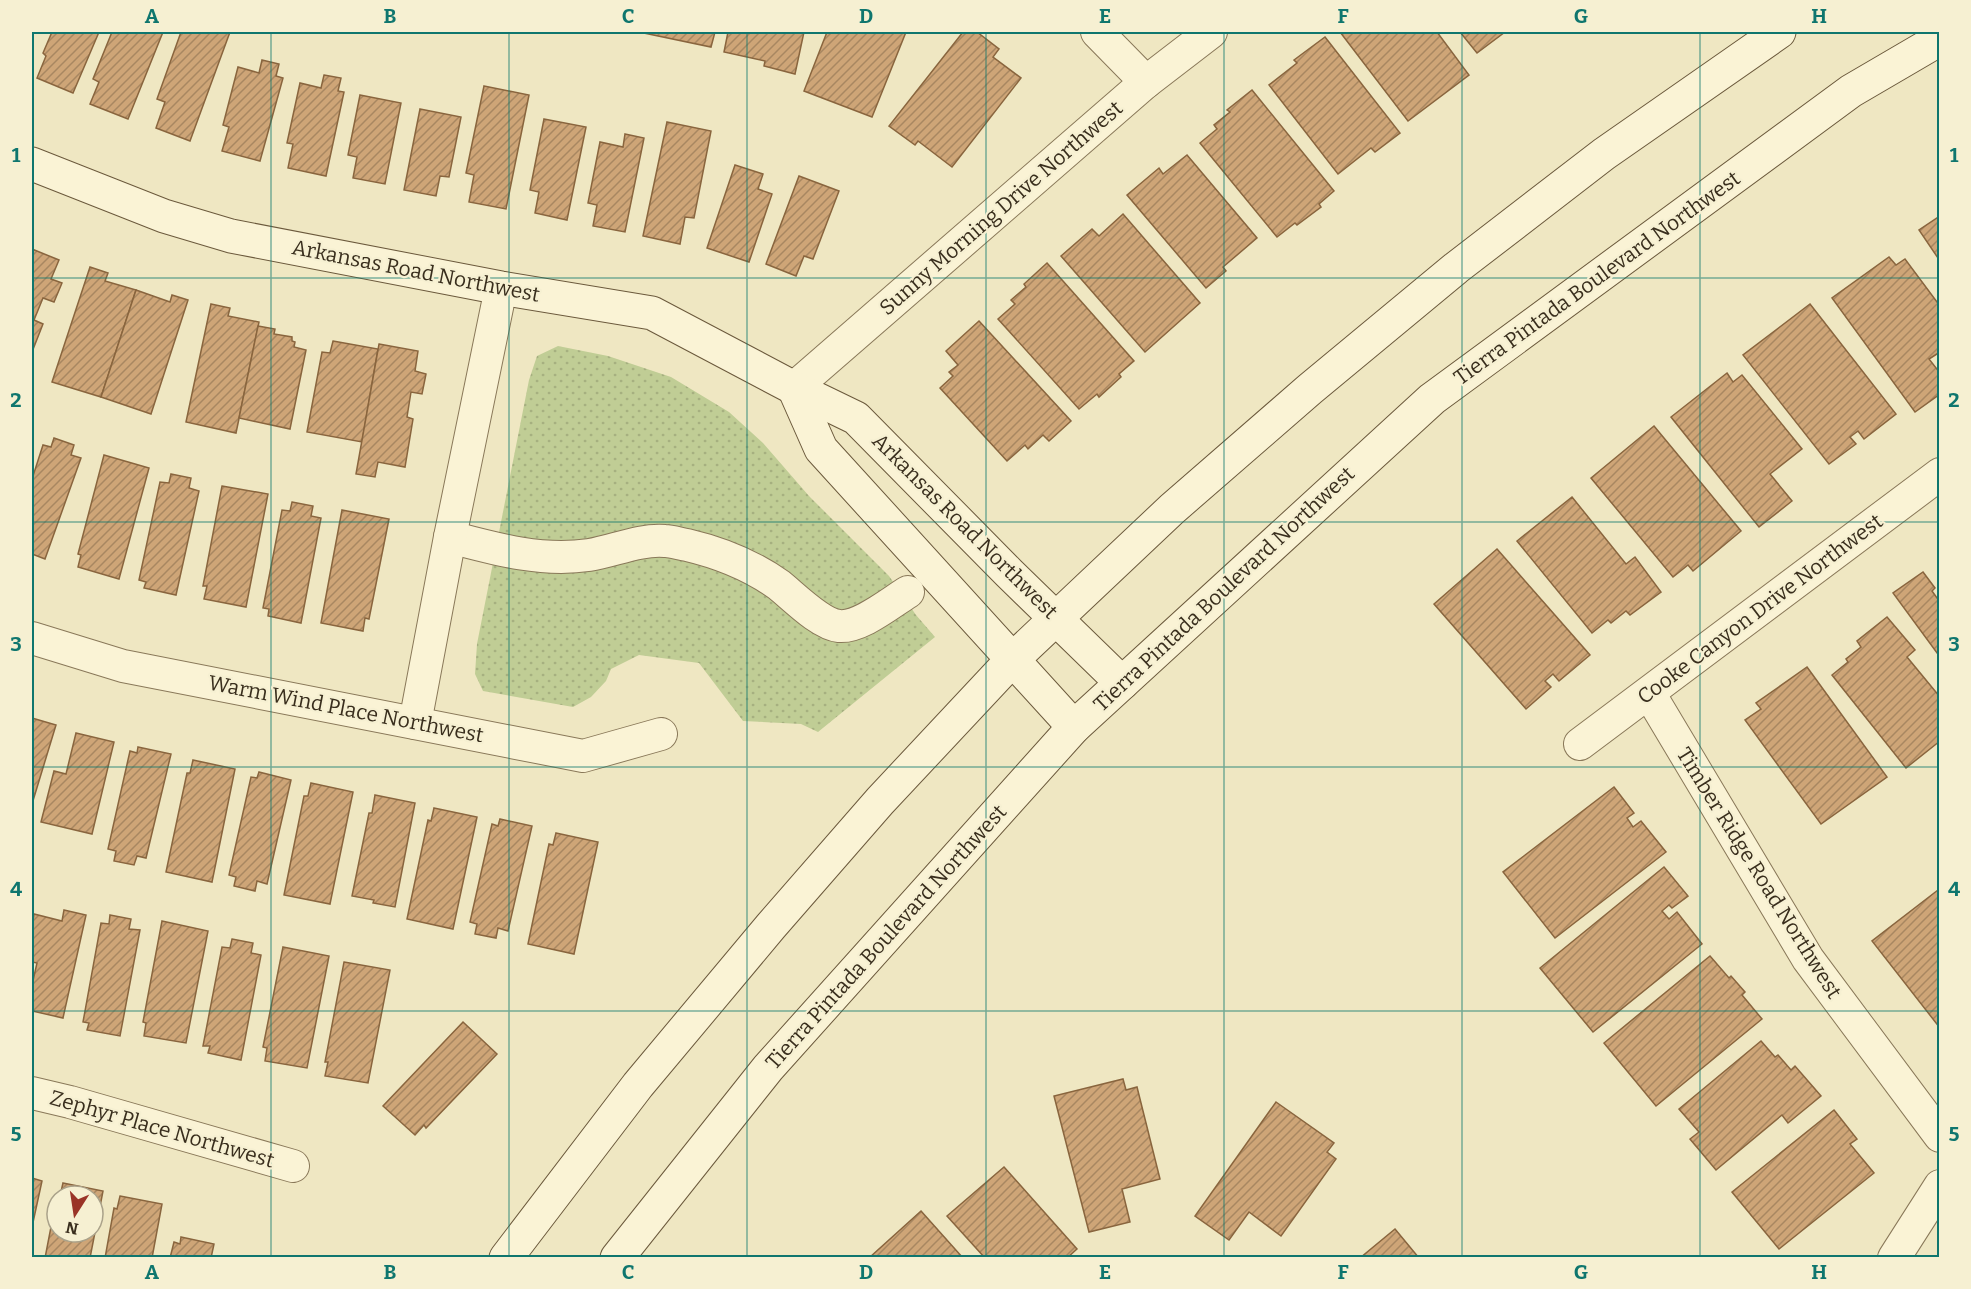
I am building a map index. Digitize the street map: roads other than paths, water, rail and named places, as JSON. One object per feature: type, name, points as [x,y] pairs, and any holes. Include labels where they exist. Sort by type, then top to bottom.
[{"type":"main road","points":[[506,1257],[638,1084],[764,934],[880,801],[1012,660],[1056,617],[1180,501],[1456,268],[1604,154],[1779,32]]},
{"type":"main road","name":"Tierra Pintada Boulevard Northwest","points":[[617,1257],[768,1068],[1074,727],[1432,399],[1851,91],[1940,39]]},
{"type":"main road","name":"Arkansas Road Northwest","points":[[32,164],[164,216],[231,236],[501,288],[652,313],[856,418],[1122,684]]},
{"type":"main road","points":[[794,388],[821,449],[1074,727]]},
{"type":"street","points":[[1097,32],[1146,82]]},
{"type":"street","name":"Sunny Morning Drive Northwest","points":[[794,388],[1146,82],[1211,32]]},
{"type":"street","points":[[416,723],[450,537],[501,288]]},
{"type":"street","name":"Cooke Canyon Drive Northwest","points":[[1580,744],[1940,474]]},
{"type":"street","points":[[450,537],[527,555],[559,558],[591,555],[629,545],[665,541],[697,548],[729,556],[755,570],[821,618],[838,626],[857,623],[908,592]]},
{"type":"street","name":"Warm Wind Place Northwest","points":[[32,638],[123,666],[583,756],[661,734]]},
{"type":"street","name":"Timber Ridge Road Northwest","points":[[1649,693],[1808,958],[1940,1136]]},
{"type":"street","name":"Zephyr Place Northwest","points":[[32,1093],[293,1166]]},
{"type":"street","points":[[1894,1257],[1940,1186]]}]
